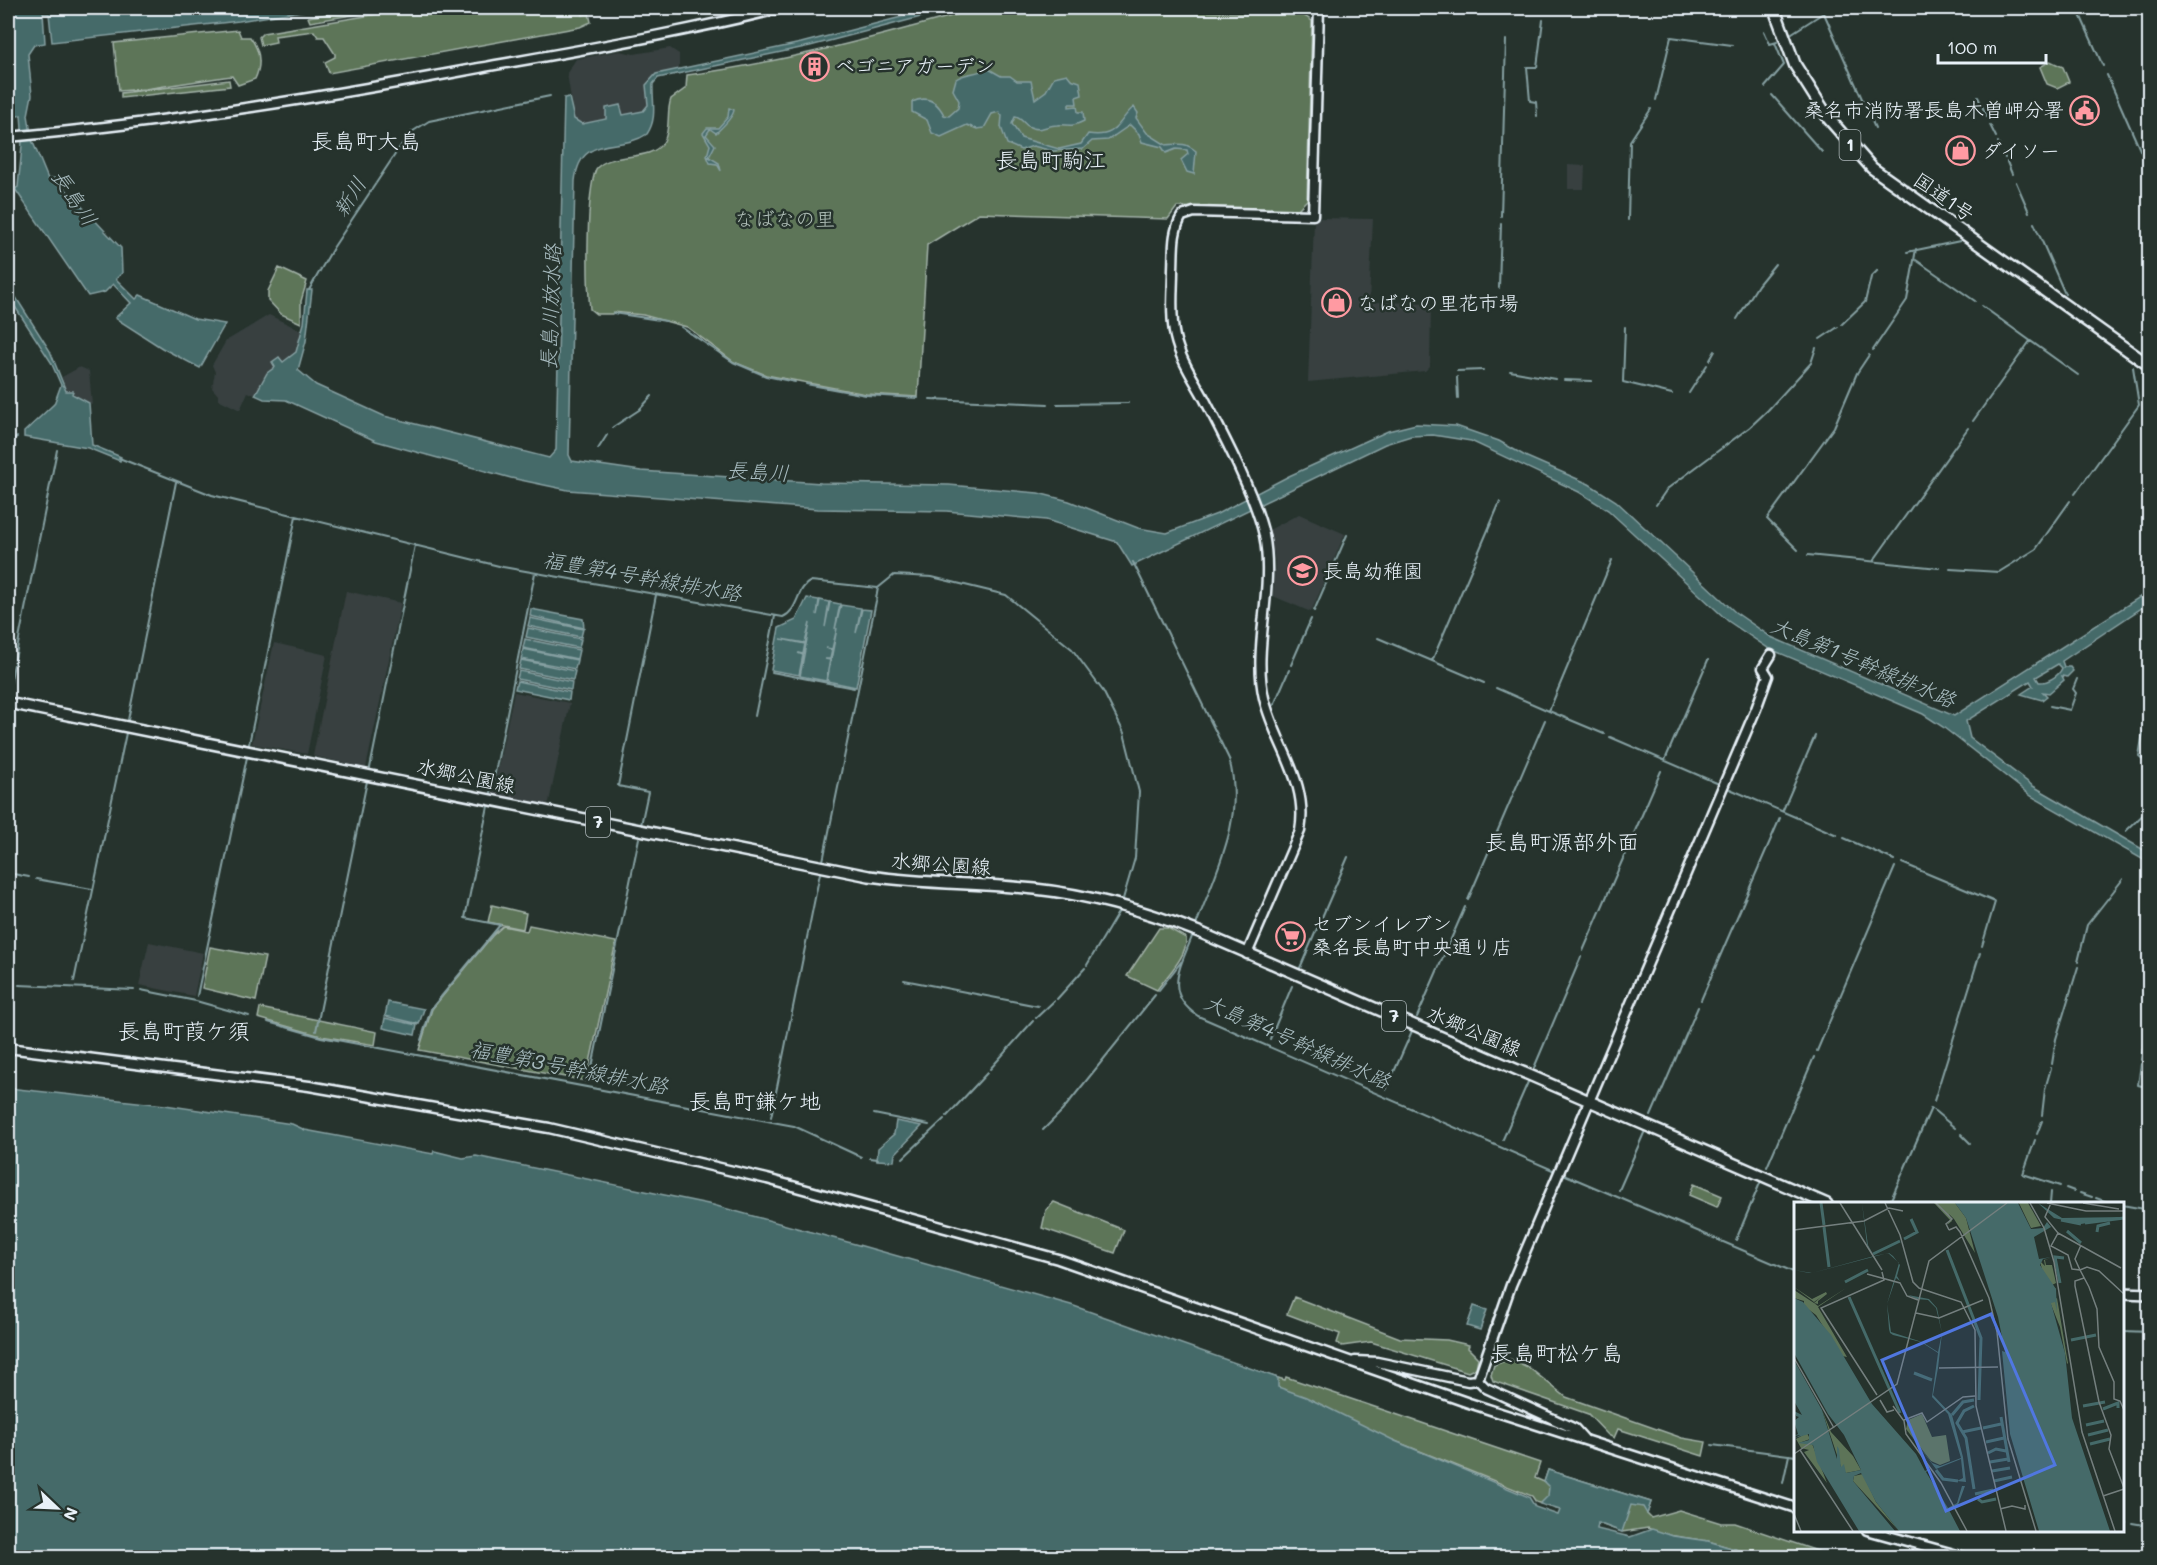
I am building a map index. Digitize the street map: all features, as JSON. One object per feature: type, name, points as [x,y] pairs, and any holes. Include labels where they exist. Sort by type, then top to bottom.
[{"type":"highway","name":"国道1号","points":[[1774,8],[1795,65],[1829,119],[1872,168],[2150,366]]},
{"type":"main road","name":"水郷公園線","points":[[8,703],[869,876],[918,883],[1033,889],[1085,896],[1138,910],[1190,928],[1825,1202]]},
{"type":"main road","points":[[2124,1293],[2150,1294]]},
{"type":"street","points":[[8,137],[199,115],[369,88],[594,47],[782,8]]},
{"type":"street","points":[[1247,954],[1300,831],[1303,816],[1298,783],[1268,714],[1263,694],[1261,671],[1268,566],[1257,513],[1204,398],[1184,363],[1175,337],[1172,306],[1174,234],[1182,216],[1194,212],[1313,215],[1319,8]]},
{"type":"street","points":[[1478,1380],[1510,1288],[1558,1172],[1756,710],[1768,676],[1763,668],[1771,655]]},
{"type":"street","points":[[8,1048],[309,1086],[549,1128],[619,1143],[918,1219],[1058,1259],[1348,1361],[1586,1441],[1794,1507]]},
{"type":"street","points":[[1348,1361],[1377,1362],[1468,1381],[1478,1380]]},
{"type":"street","points":[[1478,1380],[1486,1388],[1575,1429],[1586,1441]]},
{"type":"street","points":[[1874,1532],[1968,1557]]},
{"type":"shaded area","points":[[670,48],[679,54],[679,68],[656,74],[646,90],[648,105],[643,111],[624,115],[619,105],[606,119],[582,124],[574,119],[567,73],[576,59],[619,51],[634,54]]},
{"type":"shaded area","points":[[1568,165],[1585,166],[1584,189],[1568,189]]},
{"type":"shaded area","points":[[1320,218],[1373,219],[1369,302],[1431,303],[1430,366],[1425,371],[1308,382],[1314,222]]},
{"type":"shaded area","points":[[269,315],[302,331],[296,352],[283,362],[272,362],[276,367],[267,373],[255,395],[248,392],[240,410],[218,399],[218,395],[212,388],[215,372],[212,365],[226,341]]},
{"type":"shaded area","points":[[80,367],[89,371],[92,405],[72,394],[72,391],[66,391],[62,377]]},
{"type":"shaded area","name":"長島幼稚園","points":[[1299,514],[1345,534],[1311,612],[1273,596],[1275,561],[1269,530]]},
{"type":"shaded area","points":[[346,591],[401,603],[366,768],[313,756]]},
{"type":"shaded area","points":[[274,643],[327,655],[307,754],[252,744]]},
{"type":"shaded area","points":[[514,692],[570,703],[549,802],[546,806],[492,796]]},
{"type":"shaded area","points":[[149,942],[203,953],[194,996],[139,985]]},
{"type":"green space","points":[[365,8],[395,8],[310,22],[308,17]]},
{"type":"green space","points":[[414,8],[580,8],[583,15],[589,13],[591,22],[580,27],[329,73],[325,62],[335,57],[335,54],[324,37],[318,37],[314,31],[275,36],[276,42],[261,45],[259,37],[263,33]]},
{"type":"green space","name":"なばなの里","points":[[981,8],[1187,8],[1188,11],[1303,15],[1312,21],[1307,200],[1296,211],[1177,207],[1168,219],[979,213],[927,245],[918,397],[866,394],[766,375],[734,362],[687,327],[643,315],[613,312],[612,314],[596,314],[590,309],[589,217],[590,197],[596,169],[611,160],[641,155],[658,148],[666,136],[671,99],[686,88],[687,75],[798,55],[872,38]]},
{"type":"green space","points":[[238,30],[241,37],[250,37],[258,52],[259,68],[255,79],[238,85],[232,76],[119,91],[114,43]]},
{"type":"green space","points":[[2050,61],[2063,67],[2069,82],[2057,88],[2047,84],[2040,67]]},
{"type":"green space","points":[[229,80],[230,86],[121,98],[121,93]]},
{"type":"green space","points":[[279,268],[307,281],[301,301],[301,323],[281,314],[268,300],[268,291]]},
{"type":"green space","points":[[492,905],[526,913],[523,929],[488,922]]},
{"type":"green space","points":[[529,925],[616,942],[586,1081],[419,1050],[432,1009],[492,936],[503,926],[527,931]]},
{"type":"green space","points":[[1159,928],[1168,928],[1186,938],[1186,945],[1176,965],[1157,990],[1127,976]]},
{"type":"green space","points":[[210,947],[265,957],[256,1001],[202,988]]},
{"type":"green space","points":[[260,1008],[377,1032],[375,1045],[321,1036],[258,1018]]},
{"type":"green space","points":[[1694,1184],[1722,1196],[1717,1207],[1689,1195]]},
{"type":"green space","points":[[1054,1202],[1124,1230],[1115,1253],[1042,1228],[1046,1210]]},
{"type":"green space","points":[[1294,1297],[1400,1338],[1447,1340],[1469,1345],[1468,1348],[1478,1358],[1476,1368],[1468,1372],[1371,1342],[1342,1346],[1337,1343],[1340,1334],[1287,1314]]},
{"type":"green space","points":[[1510,1359],[1528,1367],[1566,1397],[1682,1438],[1706,1442],[1703,1456],[1618,1429],[1614,1438],[1608,1435],[1588,1414],[1493,1381],[1491,1375],[1494,1365]]},
{"type":"green space","points":[[1261,1373],[1285,1380],[1286,1377],[1540,1463],[1535,1478],[1544,1482],[1548,1470],[1651,1502],[1647,1514],[1651,1518],[1679,1510],[1721,1523],[1735,1523],[1835,1557],[1761,1557],[1708,1541],[1661,1534],[1648,1528],[1622,1532],[1603,1525],[1603,1519],[1536,1502],[1532,1496],[1395,1441],[1272,1401]]},
{"type":"water","points":[[8,8],[319,8],[239,21],[52,42],[49,14],[43,13],[45,43],[34,45],[28,54],[32,95],[28,115],[32,140],[48,179],[55,178],[121,248],[122,273],[116,279],[136,299],[140,295],[195,319],[225,324],[200,368],[162,348],[115,318],[131,303],[113,284],[105,292],[88,296],[15,189],[18,187],[22,125],[21,115],[14,117],[8,103]]},
{"type":"water","points":[[936,8],[955,8],[810,46],[658,78],[653,84],[653,116],[647,134],[625,142],[603,146],[585,156],[578,166],[575,181],[569,455],[572,461],[641,471],[821,483],[949,485],[1038,493],[1069,501],[1138,528],[1167,533],[1217,514],[1289,476],[1388,431],[1416,424],[1456,426],[1499,441],[1527,457],[1589,484],[1616,501],[1735,612],[1771,637],[1954,716],[2149,591],[2149,603],[2062,661],[2064,667],[2070,667],[2073,671],[2067,677],[2062,676],[2064,680],[2049,693],[2043,692],[2047,696],[2042,700],[2021,694],[2033,686],[2030,681],[1966,721],[1970,738],[2033,786],[2149,853],[2149,863],[2031,796],[1923,714],[1768,648],[1728,621],[1608,510],[1579,492],[1471,441],[1433,435],[1411,436],[1385,444],[1132,566],[1117,542],[1046,520],[946,511],[818,509],[568,490],[511,478],[376,441],[286,400],[264,399],[255,395],[267,373],[275,367],[272,362],[279,357],[283,362],[296,352],[304,323],[307,290],[312,290],[306,341],[298,370],[316,385],[384,416],[549,458],[556,450],[564,98],[569,97],[574,119],[582,124],[606,119],[606,108],[620,105],[623,115],[643,111],[648,105],[646,85],[656,74],[801,43]],"holes":[[[2058,664],[2062,668],[2056,676],[2049,680],[2039,682],[2036,677]]]},
{"type":"water","points":[[987,68],[1001,76],[1010,76],[1017,81],[1031,81],[1035,99],[1046,91],[1054,77],[1067,74],[1071,79],[1080,82],[1082,95],[1076,97],[1077,104],[1069,104],[1069,107],[1077,106],[1078,112],[1083,112],[1084,121],[1073,125],[1053,125],[1037,129],[1015,117],[1012,124],[1021,138],[1059,149],[1081,144],[1088,134],[1106,134],[1112,131],[1134,107],[1138,113],[1136,118],[1147,133],[1166,145],[1185,145],[1196,151],[1194,174],[1187,172],[1181,160],[1188,154],[1187,150],[1176,149],[1166,153],[1162,147],[1142,142],[1139,134],[1130,125],[1108,140],[1092,141],[1083,149],[1053,151],[1033,146],[1021,150],[1007,144],[1001,127],[1002,116],[999,112],[992,114],[984,128],[977,129],[967,125],[941,137],[932,133],[927,120],[912,112],[912,102],[927,99],[935,103],[944,115],[949,116],[958,108],[959,101],[953,90],[956,79]]},
{"type":"water","points":[[729,108],[734,110],[727,122],[716,133],[710,129],[706,135],[715,145],[709,157],[719,163],[721,171],[717,164],[710,163],[707,156],[710,145],[703,133],[707,128],[718,128],[728,117]]},
{"type":"water","points":[[8,285],[50,351],[66,391],[73,391],[72,394],[89,403],[92,445],[121,457],[120,461],[88,448],[24,437],[24,432],[54,404],[61,385],[51,362],[8,296]]},
{"type":"water","points":[[807,598],[819,600],[817,615],[820,600],[829,602],[825,627],[830,602],[840,604],[835,629],[841,605],[861,608],[856,633],[862,609],[871,610],[856,687],[827,681],[837,628],[832,649],[826,648],[832,650],[830,659],[825,659],[830,660],[826,681],[800,676],[810,623],[805,643],[781,639],[805,644],[803,654],[798,653],[803,655],[799,675],[771,670],[779,628],[796,620]]},
{"type":"water","points":[[531,609],[583,619],[584,628],[530,616]]},
{"type":"water","points":[[530,618],[583,629],[581,637],[528,626]]},
{"type":"water","points":[[528,628],[581,639],[579,648],[526,637]]},
{"type":"water","points":[[525,639],[579,650],[577,659],[523,648]]},
{"type":"water","points":[[523,649],[577,660],[575,669],[521,659]]},
{"type":"water","points":[[521,660],[575,671],[573,680],[519,669]]},
{"type":"water","points":[[519,671],[572,682],[571,690],[517,679]]},
{"type":"water","points":[[517,681],[570,692],[569,700],[515,689]]},
{"type":"water","points":[[388,1002],[424,1009],[419,1024],[385,1016]]},
{"type":"water","points":[[385,1018],[417,1025],[415,1035],[383,1028]]},
{"type":"water","points":[[8,1088],[165,1105],[292,1124],[305,1130],[433,1154],[434,1151],[463,1158],[476,1156],[713,1205],[1071,1305],[1278,1378],[1278,1387],[1306,1397],[1395,1441],[1529,1497],[1535,1507],[1558,1515],[1560,1510],[1540,1504],[1548,1496],[1549,1487],[1544,1482],[1548,1470],[1651,1502],[1647,1514],[1643,1507],[1631,1505],[1622,1532],[1598,1523],[1597,1529],[1630,1537],[1652,1529],[1673,1536],[1708,1541],[1761,1557],[8,1557]]},
{"type":"water","points":[[896,1121],[922,1126],[895,1154],[894,1161],[877,1160],[878,1148],[894,1134]]},
{"type":"water","points":[[1474,1306],[1487,1310],[1480,1330],[1467,1326]]},
{"type":"waterway","points":[[1792,33],[1831,8]]},
{"type":"waterway","points":[[2077,8],[2103,66]]},
{"type":"waterway","points":[[1823,11],[1875,128]]},
{"type":"waterway","points":[[1537,116],[1536,102],[1530,101],[1527,67],[1537,67],[1543,20]]},
{"type":"waterway","points":[[1764,31],[1770,44],[1777,42]]},
{"type":"waterway","points":[[1656,100],[1671,37],[1732,45]]},
{"type":"waterway","points":[[1501,216],[1506,40]]},
{"type":"waterway","points":[[1765,87],[1784,65],[1775,43]]},
{"type":"waterway","points":[[2107,75],[2145,161]]},
{"type":"waterway","points":[[1772,95],[1822,152]]},
{"type":"waterway","name":"新川","points":[[309,290],[333,248],[410,133],[429,121],[550,96]]},
{"type":"waterway","points":[[1978,97],[1987,117]]},
{"type":"waterway","points":[[1628,220],[1630,141],[1651,109]]},
{"type":"waterway","points":[[1990,125],[1996,137]]},
{"type":"waterway","points":[[1998,142],[2000,147]]},
{"type":"waterway","points":[[2003,154],[2005,158]]},
{"type":"waterway","points":[[2007,162],[2012,174]]},
{"type":"waterway","points":[[2016,182],[2029,212]]},
{"type":"waterway","points":[[2034,223],[2065,294]]},
{"type":"waterway","points":[[1499,288],[1501,224]]},
{"type":"waterway","points":[[1907,252],[1960,241]]},
{"type":"waterway","points":[[1873,350],[1907,300],[1916,249]]},
{"type":"waterway","points":[[1916,260],[1975,301]]},
{"type":"waterway","points":[[1737,319],[1758,285],[1775,264]]},
{"type":"waterway","points":[[1842,324],[1865,302],[1871,277],[1878,270]]},
{"type":"waterway","points":[[1982,306],[2078,375]]},
{"type":"waterway","points":[[613,313],[666,321]]},
{"type":"waterway","points":[[681,327],[733,362],[766,376],[795,382]]},
{"type":"waterway","points":[[1625,327],[1623,382],[1672,394]]},
{"type":"waterway","points":[[1820,339],[1838,327]]},
{"type":"waterway","points":[[1973,421],[2030,341]]},
{"type":"waterway","points":[[1656,505],[1667,489],[1750,427],[1768,410],[1811,363],[1816,348]]},
{"type":"waterway","points":[[1710,360],[1715,351]]},
{"type":"waterway","points":[[1798,550],[1767,519],[1834,427],[1857,373],[1869,355]]},
{"type":"waterway","points":[[1689,393],[1707,365]]},
{"type":"waterway","points":[[2075,494],[2139,405],[2133,367]]},
{"type":"waterway","points":[[1457,371],[1483,370]]},
{"type":"waterway","points":[[1510,371],[1555,379]]},
{"type":"waterway","points":[[1457,377],[1458,399]]},
{"type":"waterway","points":[[1564,380],[1592,381]]},
{"type":"waterway","points":[[806,384],[866,395],[918,398]]},
{"type":"waterway","points":[[613,427],[639,410],[652,396]]},
{"type":"waterway","points":[[930,399],[1048,404]]},
{"type":"waterway","points":[[1057,404],[1128,403]]},
{"type":"waterway","points":[[1874,560],[1968,428]]},
{"type":"waterway","points":[[598,449],[607,435]]},
{"type":"waterway","points":[[8,442],[17,437]]},
{"type":"waterway","points":[[8,694],[57,450]]},
{"type":"waterway","name":"福豊第4号幹線排水路","points":[[119,458],[212,495],[503,567],[783,617],[792,609],[806,584],[811,581],[878,588],[894,575],[932,577],[1006,595],[1072,649],[1103,691],[1124,733],[1139,792],[1135,858],[1123,899]]},
{"type":"waterway","points":[[128,720],[176,482]]},
{"type":"waterway","points":[[1950,569],[1999,572],[2036,549],[2070,501]]},
{"type":"waterway","points":[[1432,661],[1500,502]]},
{"type":"waterway","points":[[249,744],[296,516]]},
{"type":"waterway","points":[[1314,611],[1347,535]]},
{"type":"waterway","points":[[370,768],[415,545]]},
{"type":"waterway","points":[[1808,555],[1939,568]]},
{"type":"waterway","points":[[1604,734],[1549,711],[1612,560]]},
{"type":"waterway","name":"大島第4号幹線排水路","points":[[1133,562],[1229,759],[1233,781],[1234,803],[1226,845],[1195,928]]},
{"type":"waterway","points":[[491,793],[535,573]]},
{"type":"waterway","points":[[876,599],[878,588]]},
{"type":"waterway","points":[[641,825],[648,792],[618,786],[656,595]]},
{"type":"waterway","points":[[823,861],[876,601]]},
{"type":"waterway","points":[[755,716],[775,616]]},
{"type":"waterway","points":[[1291,665],[1311,619]]},
{"type":"waterway","points":[[1378,638],[1484,683]]},
{"type":"waterway","points":[[1665,760],[1708,660]]},
{"type":"waterway","points":[[1274,705],[1289,670]]},
{"type":"waterway","points":[[772,672],[854,688]]},
{"type":"waterway","points":[[2050,706],[2070,710],[2076,693],[2073,689],[2077,679]]},
{"type":"waterway","points":[[1496,688],[1549,711]]},
{"type":"waterway","points":[[1468,900],[1545,720]]},
{"type":"waterway","points":[[2150,721],[2143,732],[2139,756],[2150,765]]},
{"type":"waterway","points":[[74,981],[126,733]]},
{"type":"waterway","points":[[1783,810],[1815,736]]},
{"type":"waterway","points":[[1610,737],[1719,784]]},
{"type":"waterway","points":[[197,996],[247,757]]},
{"type":"waterway","points":[[1583,951],[1661,771]]},
{"type":"waterway","points":[[316,1031],[367,781]]},
{"type":"waterway","points":[[1730,789],[1837,835]]},
{"type":"waterway","points":[[421,1040],[431,1009],[500,925],[465,918],[488,806]]},
{"type":"waterway","points":[[2126,831],[2150,808]]},
{"type":"waterway","points":[[1701,1000],[1780,818]]},
{"type":"waterway","points":[[589,1082],[639,838]]},
{"type":"waterway","points":[[1844,838],[1894,860]]},
{"type":"waterway","points":[[1300,968],[1348,857]]},
{"type":"waterway","points":[[1902,863],[1995,902],[1982,946]]},
{"type":"waterway","points":[[1817,1051],[1895,867]]},
{"type":"waterway","points":[[8,873],[29,877]]},
{"type":"waterway","points":[[771,1117],[820,873]]},
{"type":"waterway","points":[[36,879],[92,889]]},
{"type":"waterway","points":[[2078,962],[2087,925],[2123,879]]},
{"type":"waterway","points":[[1417,1017],[1465,907]]},
{"type":"waterway","points":[[1087,965],[1119,911]]},
{"type":"waterway","name":"大島第4号幹線排水路","points":[[1193,934],[1180,968],[1177,988],[1180,998],[1198,1016],[1555,1171]]},
{"type":"waterway","points":[[1934,1101],[1980,953]]},
{"type":"waterway","points":[[1534,1068],[1581,957]]},
{"type":"waterway","points":[[1159,990],[1181,962]]},
{"type":"waterway","points":[[2052,1064],[2056,1039],[2078,967]]},
{"type":"waterway","points":[[1057,999],[1085,968]]},
{"type":"waterway","points":[[904,980],[1038,1006]]},
{"type":"waterway","name":"福豊第3号幹線排水路","points":[[19,985],[134,990]]},
{"type":"waterway","points":[[1270,1039],[1292,986]]},
{"type":"waterway","name":"福豊第3号幹線排水路","points":[[141,990],[196,1001],[249,1016]]},
{"type":"waterway","points":[[1043,1130],[1062,1111],[1155,995]]},
{"type":"waterway","points":[[1036,1018],[1054,1001]]},
{"type":"waterway","points":[[1651,1116],[1698,1007]]},
{"type":"waterway","points":[[2146,1019],[2150,1017]]},
{"type":"waterway","points":[[990,1069],[1033,1021]]},
{"type":"waterway","name":"福豊第3号幹線排水路","points":[[268,1022],[321,1037],[794,1126],[861,1157]]},
{"type":"waterway","points":[[1386,1090],[1412,1031]]},
{"type":"waterway","points":[[2141,1060],[2145,1034]]},
{"type":"waterway","points":[[1767,1167],[1814,1057]]},
{"type":"waterway","points":[[2141,1064],[2138,1085],[2150,1088]]},
{"type":"waterway","points":[[2042,1115],[2045,1089],[2051,1068]]},
{"type":"waterway","points":[[947,1116],[987,1073]]},
{"type":"waterway","points":[[1503,1139],[1528,1082]]},
{"type":"waterway","points":[[1890,1202],[1931,1108],[1955,1128]]},
{"type":"waterway","points":[[874,1114],[929,1125]]},
{"type":"waterway","points":[[903,1158],[944,1119]]},
{"type":"waterway","points":[[2037,1134],[2042,1121]]},
{"type":"waterway","points":[[1619,1190],[1644,1133]]},
{"type":"waterway","points":[[1961,1134],[1970,1143]]},
{"type":"waterway","points":[[2035,1140],[2023,1174],[2060,1186]]},
{"type":"waterway","points":[[869,1158],[878,1159]]},
{"type":"waterway","name":"大島第4号幹線排水路","points":[[1561,1173],[1794,1272]]},
{"type":"waterway","points":[[1736,1240],[1760,1183]]},
{"type":"waterway","points":[[2066,1188],[2074,1191]]},
{"type":"waterway","points":[[2050,1202],[2051,1192]]},
{"type":"waterway","points":[[2080,1193],[2092,1197]]},
{"type":"waterway","points":[[2096,1198],[2107,1202]]},
{"type":"waterway","points":[[2124,1205],[2150,1210]]},
{"type":"waterway","name":"大島第4号幹線排水路","points":[[2124,1331],[2150,1332]]},
{"type":"waterway","points":[[1712,1445],[1794,1456]]},
{"type":"waterway","points":[[1783,1483],[1789,1455]]},
{"type":"waterway","points":[[2132,1523],[2150,1526]]},
{"type":"place","name":"ベゴニアガーデン","points":[[814,66]]},
{"type":"place","name":"桑名市消防署長島木曽岬分署","points":[[2085,110]]},
{"type":"place","name":"ダイソー","points":[[1961,151]]},
{"type":"place","name":"なばなの里花市場","points":[[1337,303]]},
{"type":"place","name":"長島幼稚園","points":[[1302,571]]},
{"type":"place","name":"セブンイレブン 桑名長島町中央通り店","points":[[1291,936]]},
{"type":"district","name":"長島町大島","points":[[366,141]]},
{"type":"district","name":"長島町駒江","points":[[1051,160]]},
{"type":"district","name":"長島町源部外面","points":[[1562,842]]},
{"type":"district","name":"長島町葭ケ須","points":[[184,1031]]},
{"type":"district","name":"長島町鎌ケ地","points":[[755,1101]]},
{"type":"district","name":"長島町松ケ島","points":[[1557,1353]]},
{"type":"water label","name":"長島川","points":[[74,198]]},
{"type":"water label","name":"長島川放水路","points":[[551,307]]},
{"type":"water label","name":"長島川","points":[[758,472]]},
{"type":"water label","name":"大島第1号幹線排水路","points":[[1863,663]]}]
